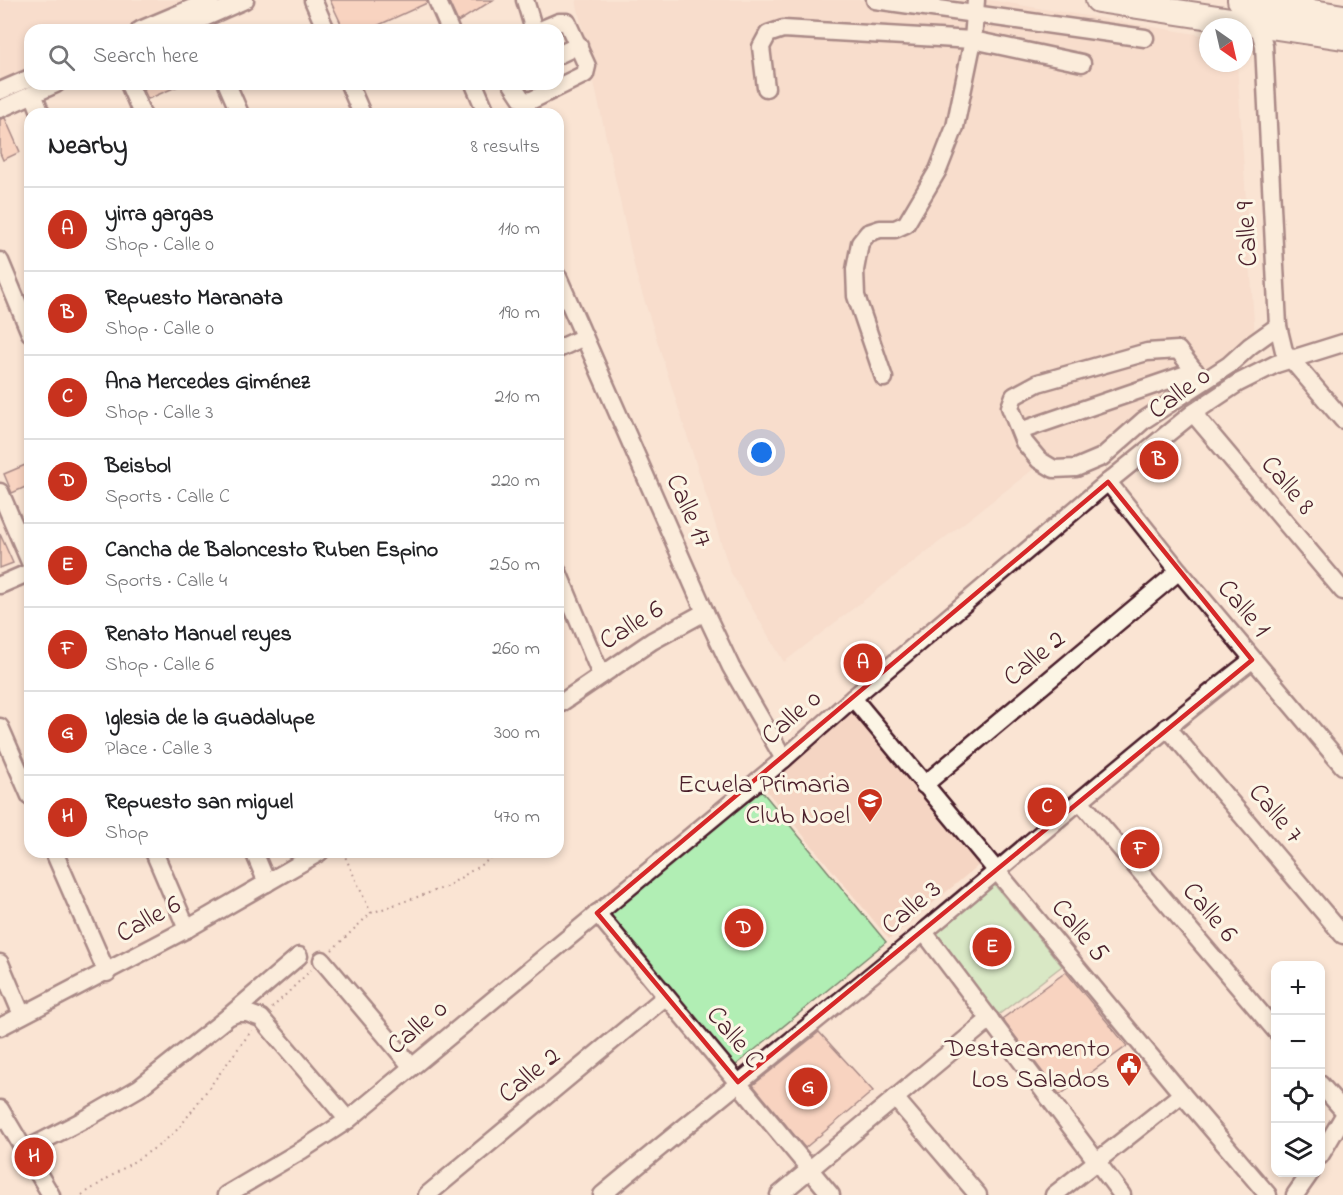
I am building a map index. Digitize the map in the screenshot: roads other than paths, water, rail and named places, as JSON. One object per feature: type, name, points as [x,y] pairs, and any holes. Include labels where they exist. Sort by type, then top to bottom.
[{"type":"highway","points":[[1098,0],[1265,31],[1343,36]]},
{"type":"highway","points":[[1240,0],[1343,17]]},
{"type":"street","points":[[154,24],[210,0]]},
{"type":"street","points":[[204,24],[245,0]]},
{"type":"street","points":[[313,0],[323,24]]},
{"type":"street","points":[[437,0],[447,24]]},
{"type":"street","points":[[525,0],[532,24]]},
{"type":"street","points":[[875,0],[976,6],[1145,38]]},
{"type":"street","points":[[884,378],[855,296],[855,270],[860,243],[868,233],[880,229],[896,229],[906,224],[938,170],[955,126],[973,40],[976,6]]},
{"type":"street","points":[[554,24],[567,22],[587,66],[582,77],[564,85]]},
{"type":"street","points":[[766,88],[760,47],[768,34],[778,29],[973,40],[1082,63]]},
{"type":"street","name":"Calle 9","points":[[1265,31],[1278,326],[1284,351],[1343,420]]},
{"type":"street","points":[[564,52],[579,45]]},
{"type":"street","points":[[0,91],[24,87]]},
{"type":"street","points":[[0,109],[26,90]]},
{"type":"street","points":[[33,90],[39,108]]},
{"type":"street","points":[[132,90],[139,108]]},
{"type":"street","points":[[230,90],[237,108]]},
{"type":"street","points":[[352,90],[359,108]]},
{"type":"street","points":[[477,90],[484,108]]},
{"type":"street","points":[[516,90],[522,99],[530,100],[553,90]]},
{"type":"street","points":[[0,261],[24,319]]},
{"type":"street","name":"Calle 17","points":[[564,291],[705,612],[744,692],[784,759]]},
{"type":"street","points":[[1020,431],[1199,376],[1229,364],[1278,326]]},
{"type":"street","points":[[564,346],[584,338]]},
{"type":"street","name":"Calle 0","points":[[226,1195],[348,1120],[784,759],[1108,482],[1193,413],[1238,383],[1289,358],[1343,343]]},
{"type":"street","points":[[1178,350],[1199,376],[1102,457],[1076,468],[1054,469],[1039,459],[1024,442],[1010,407],[1014,396],[1038,383],[1147,352],[1178,350]]},
{"type":"street","name":"Calle 8","points":[[1193,413],[1343,591]]},
{"type":"street","name":"Calle 1","points":[[1108,482],[1252,660],[1343,766]]},
{"type":"street","points":[[0,492],[24,548]]},
{"type":"street","name":"Calle 2","points":[[924,785],[1179,571]]},
{"type":"street","points":[[0,585],[24,575]]},
{"type":"street","points":[[564,586],[601,675]]},
{"type":"street","name":"Calle 6","points":[[564,701],[652,641],[705,612]]},
{"type":"street","name":"Calle 3","points":[[602,1195],[1081,802],[1167,726],[1252,660]]},
{"type":"street","name":"Calle 5","points":[[853,698],[1268,1195]]},
{"type":"street","name":"Calle 7","points":[[1167,726],[1343,935]]},
{"type":"street","points":[[0,727],[24,782]]},
{"type":"street","name":"Calle 6","points":[[1081,802],[1271,1026]]},
{"type":"street","points":[[57,858],[107,973]]},
{"type":"street","points":[[157,858],[187,929]]},
{"type":"street","points":[[257,858],[267,883]]},
{"type":"street","name":"Calle 6","points":[[0,1027],[107,973],[310,858]]},
{"type":"street","name":"Calle C","points":[[597,913],[831,1195]]},
{"type":"street","points":[[924,932],[1122,1195]]},
{"type":"street","points":[[25,1150],[139,1088],[228,1017],[299,956]]},
{"type":"street","points":[[322,960],[412,1067]]},
{"type":"street","points":[[0,963],[22,1015]]},
{"type":"street","name":"Calle 2","points":[[427,1195],[666,997]]},
{"type":"street","points":[[228,1017],[237,1013],[261,1017],[348,1120]]},
{"type":"street","points":[[779,1195],[990,1018]]},
{"type":"street","points":[[1325,1090],[1343,1110]]},
{"type":"street","points":[[1054,1195],[1182,1094]]},
{"type":"street","points":[[895,1098],[978,1195]]},
{"type":"street","points":[[0,1109],[51,1195]]},
{"type":"street","points":[[1325,1148],[1343,1117]]},
{"type":"street","points":[[1295,1195],[1308,1177]]},
{"type":"place","name":"Repuesto Maranata","points":[[1159,460]]},
{"type":"place","name":"yirra gargas","points":[[863,663]]},
{"type":"place","name":"Ana Mercedes Giménez","points":[[1047,807]]},
{"type":"place","name":"Ecuela Primaria Club Noel","points":[[870,824]]},
{"type":"place","name":"Renato Manuel reyes","points":[[1140,849]]},
{"type":"place","name":"Beisbol","points":[[744,928]]},
{"type":"place","name":"Cancha de Baloncesto Ruben Espino","points":[[992,947]]},
{"type":"place","name":"Iglesia de la Guadalupe","points":[[808,1087]]},
{"type":"place","name":"Destacamento Los Salados","points":[[1129,1088]]},
{"type":"place","name":"Repuesto san miguel","points":[[34,1157]]}]
